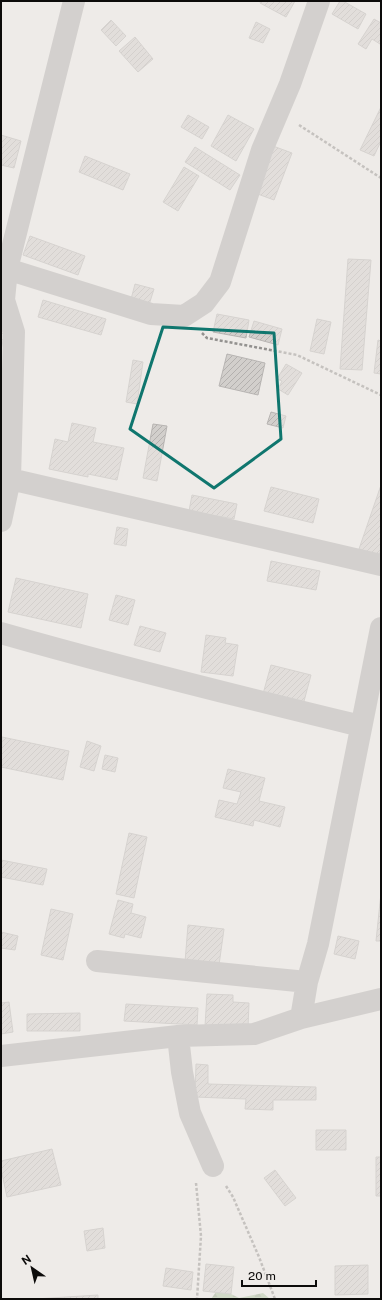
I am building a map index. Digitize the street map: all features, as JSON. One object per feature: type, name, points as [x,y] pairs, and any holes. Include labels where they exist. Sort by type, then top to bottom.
[{"type":"street","points":[[1,521],[10,479],[14,332],[2,300],[7,269],[74,1]]},
{"type":"street","points":[[7,269],[151,314],[184,316],[204,303],[220,282],[262,150],[290,84],[319,1]]},
{"type":"street","points":[[10,479],[381,565]]},
{"type":"street","points":[[302,1018],[307,982],[318,944],[381,628]]},
{"type":"street","points":[[1,633],[63,651],[256,701],[361,726]]},
{"type":"street","points":[[97,961],[307,982]]},
{"type":"street","points":[[1,1056],[178,1036],[254,1034],[302,1018],[381,999]]},
{"type":"street","points":[[178,1036],[182,1072],[190,1113],[213,1166]]},
{"type":"path","points":[[278,111],[381,178]]},
{"type":"path","points":[[184,316],[207,338],[297,355],[381,395]]},
{"type":"path","points":[[197,1299],[201,1236],[196,1179],[213,1166],[233,1197],[275,1299]]},
{"type":"highlighted area","points":[[163,327],[274,333],[281,439],[214,488],[130,429]]},
{"type":"green space","points":[[216,1292],[231,1294],[239,1298],[263,1293],[270,1299],[211,1299]]},
{"type":"building","points":[[261,1],[295,1],[286,17],[260,3]]},
{"type":"building","points":[[340,1],[343,1],[366,14],[358,29],[332,14]]},
{"type":"building","points":[[374,19],[381,23],[381,42],[380,44],[372,39],[366,49],[358,44]]},
{"type":"building","points":[[111,20],[126,36],[116,46],[101,30]]},
{"type":"building","points":[[256,22],[270,29],[263,43],[249,38]]},
{"type":"building","points":[[135,37],[153,59],[138,72],[119,51]]},
{"type":"building","points":[[381,107],[381,141],[374,156],[360,150]]},
{"type":"building","points":[[188,115],[209,127],[202,139],[181,127]]},
{"type":"building","points":[[228,115],[254,129],[236,161],[211,146]]},
{"type":"building","points":[[1,135],[21,141],[14,168],[1,165]]},
{"type":"building","points":[[273,146],[292,153],[274,200],[255,193]]},
{"type":"building","points":[[195,147],[240,175],[230,190],[185,162]]},
{"type":"building","points":[[85,156],[130,174],[123,190],[79,172]]},
{"type":"building","points":[[184,167],[199,176],[178,211],[163,202]]},
{"type":"building","points":[[30,236],[85,256],[78,275],[23,255]]},
{"type":"building","points":[[348,259],[371,260],[362,370],[340,369]]},
{"type":"building","points":[[135,284],[154,289],[148,308],[130,303]]},
{"type":"building","points":[[43,300],[106,319],[101,335],[38,317]]},
{"type":"building","points":[[217,314],[249,320],[246,338],[213,332]]},
{"type":"building","points":[[317,319],[331,322],[324,354],[310,351]]},
{"type":"building","points":[[254,321],[282,329],[278,345],[249,337]]},
{"type":"building","points":[[1,331],[5,332],[1,350]]},
{"type":"building","points":[[378,340],[381,341],[381,374],[374,373]]},
{"type":"building","points":[[227,354],[265,363],[258,395],[219,386]]},
{"type":"building","points":[[133,360],[143,362],[137,404],[126,402]]},
{"type":"building","points":[[286,364],[302,373],[288,395],[278,389],[282,381],[277,379]]},
{"type":"building","points":[[271,412],[286,416],[283,428],[267,424]]},
{"type":"building","points":[[72,423],[96,428],[93,442],[124,448],[117,480],[88,474],[88,477],[49,469],[55,439],[68,442]]},
{"type":"building","points":[[153,424],[167,426],[157,481],[143,478]]},
{"type":"building","points":[[381,485],[381,550],[379,555],[359,549]]},
{"type":"building","points":[[271,487],[319,499],[313,523],[264,511]]},
{"type":"building","points":[[192,495],[237,504],[234,519],[189,511]]},
{"type":"building","points":[[117,527],[128,529],[126,546],[114,544]]},
{"type":"building","points":[[271,561],[320,571],[316,590],[267,581]]},
{"type":"building","points":[[16,578],[88,594],[81,628],[8,612]]},
{"type":"building","points":[[116,595],[135,600],[128,625],[109,620]]},
{"type":"building","points":[[140,626],[166,633],[160,652],[134,645]]},
{"type":"building","points":[[206,635],[226,638],[225,643],[238,645],[233,676],[201,672]]},
{"type":"building","points":[[271,665],[311,675],[303,705],[263,694]]},
{"type":"building","points":[[2,737],[69,751],[63,780],[1,767]]},
{"type":"building","points":[[87,741],[101,746],[94,771],[80,767]]},
{"type":"building","points":[[105,755],[118,758],[115,772],[102,769]]},
{"type":"building","points":[[228,769],[265,778],[259,801],[285,807],[280,827],[254,820],[253,826],[215,817],[219,800],[237,804],[241,792],[223,788]]},
{"type":"building","points":[[129,833],[147,837],[134,898],[116,894]]},
{"type":"building","points":[[1,860],[47,869],[43,885],[1,877]]},
{"type":"building","points":[[381,893],[381,941],[376,941]]},
{"type":"building","points":[[118,900],[133,904],[131,913],[146,917],[141,938],[125,934],[124,938],[109,934]]},
{"type":"building","points":[[51,909],[73,914],[63,960],[41,955]]},
{"type":"building","points":[[188,925],[224,929],[219,965],[185,962]]},
{"type":"building","points":[[1,932],[18,936],[15,950],[1,948]]},
{"type":"building","points":[[338,936],[359,941],[355,959],[334,954]]},
{"type":"building","points":[[207,994],[233,995],[233,1002],[249,1003],[248,1028],[205,1026]]},
{"type":"building","points":[[9,1002],[13,1032],[1,1034],[1,1003]]},
{"type":"building","points":[[126,1004],[198,1008],[197,1025],[124,1021]]},
{"type":"building","points":[[80,1013],[80,1031],[27,1031],[27,1014]]},
{"type":"building","points":[[196,1064],[208,1065],[208,1084],[316,1087],[316,1100],[273,1100],[273,1110],[245,1109],[246,1099],[195,1097]]},
{"type":"building","points":[[316,1130],[346,1130],[346,1150],[316,1150]]},
{"type":"building","points":[[52,1149],[61,1185],[7,1197],[1,1169],[1,1161]]},
{"type":"building","points":[[376,1157],[381,1157],[381,1196],[376,1196]]},
{"type":"building","points":[[275,1170],[296,1198],[285,1206],[264,1178]]},
{"type":"building","points":[[103,1228],[105,1248],[87,1251],[84,1231]]},
{"type":"building","points":[[206,1264],[234,1267],[231,1294],[203,1291]]},
{"type":"building","points":[[368,1265],[368,1294],[335,1295],[335,1266]]},
{"type":"building","points":[[166,1268],[193,1272],[191,1290],[163,1286]]},
{"type":"building","points":[[98,1295],[98,1299],[35,1299]]}]
